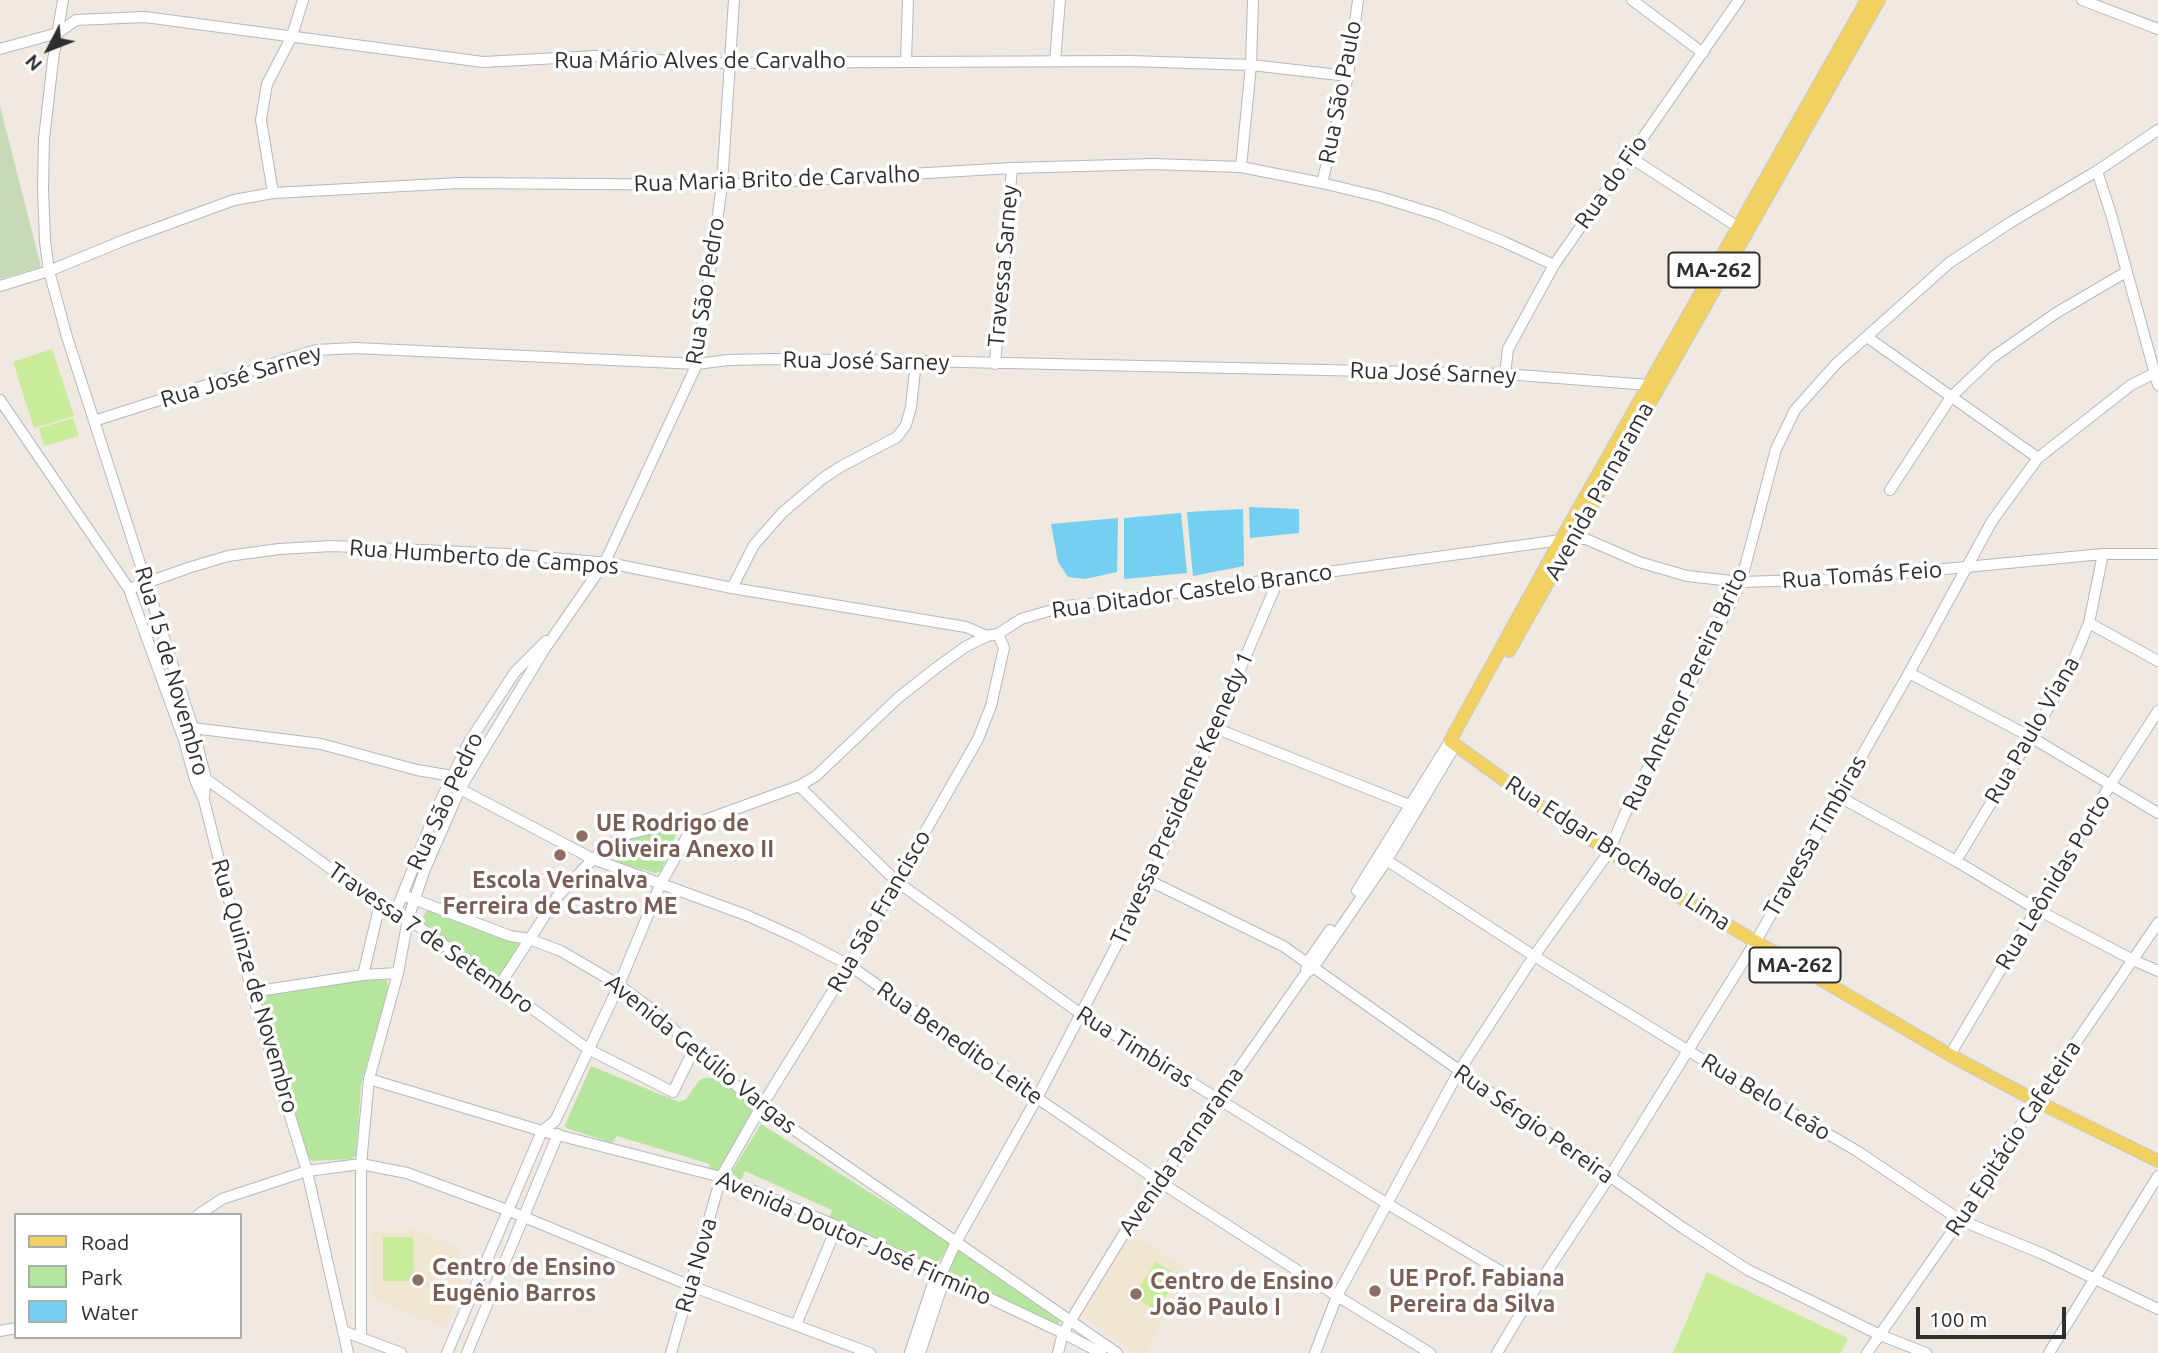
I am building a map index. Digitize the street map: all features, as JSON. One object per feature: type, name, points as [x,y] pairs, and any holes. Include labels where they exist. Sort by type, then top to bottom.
[{"type":"main road","name":"Avenida Parnarama","points":[[1863,17],[1867,0]]},
{"type":"main road","name":"Avenida Parnarama","points":[[1452,743],[1863,17],[1879,0]]},
{"type":"main road","name":"Rua Edgar Brochado Lima","points":[[1452,743],[1676,895],[1950,1055],[2158,1161]]},
{"type":"street","name":"Rua 15 de Novembro","points":[[63,0],[44,139],[43,190],[49,271],[67,337],[193,727],[204,800]]},
{"type":"street","points":[[273,193],[261,120],[267,84],[292,36],[303,0]]},
{"type":"street","name":"Rua São Pedro","points":[[361,1337],[361,1164],[369,1079],[398,973],[408,919],[425,869],[460,789],[556,632],[604,562],[697,364],[722,185],[734,0]]},
{"type":"street","points":[[906,61],[908,0]]},
{"type":"street","points":[[1055,61],[1060,0]]},
{"type":"street","points":[[1241,167],[1251,65],[1253,0]]},
{"type":"street","name":"Rua São Paulo","points":[[1322,183],[1348,76],[1358,0]]},
{"type":"street","points":[[1632,0],[1703,53]]},
{"type":"street","name":"Rua do Fio","points":[[1505,374],[1508,349],[1553,265],[1739,0]]},
{"type":"street","points":[[2082,0],[2158,29]]},
{"type":"street","name":"Rua Mário Alves de Carvalho","points":[[0,49],[58,33],[76,20],[145,17],[483,62],[596,56],[635,57],[683,63],[1129,61],[1251,65],[1348,76]]},
{"type":"street","name":"Rua Antenor Pereira Brito","points":[[1315,1353],[1337,1296],[1459,1071],[1534,956],[1609,852],[1624,816],[1741,582],[1776,449],[1795,410],[1836,364],[1949,263],[2158,130]]},
{"type":"street","points":[[1628,156],[1742,230]]},
{"type":"street","name":"Rua Maria Brito de Carvalho","points":[[0,286],[49,271],[234,200],[273,193],[459,183],[722,185],[1012,168],[1153,164],[1241,167],[1380,197],[1438,215],[1553,265]]},
{"type":"street","name":"Travessa Sarney","points":[[995,364],[1012,168]]},
{"type":"street","points":[[2097,171],[2126,272],[2152,344],[2158,385]]},
{"type":"street","points":[[1890,490],[1951,397],[1993,357],[2056,313],[2126,272]]},
{"type":"street","points":[[1867,337],[2038,458]]},
{"type":"street","name":"Rua José Sarney","points":[[94,421],[316,350],[355,348],[697,364],[774,359],[1505,374],[1653,387]]},
{"type":"street","points":[[732,588],[754,545],[782,513],[831,473],[897,437],[908,418],[916,361]]},
{"type":"street","name":"Travessa Timbiras","points":[[1497,1353],[1756,941],[1992,522],[2038,458],[2131,385],[2155,373]]},
{"type":"street","name":"Rua 15 de Novembro","points":[[0,400],[129,589],[201,780]]},
{"type":"street","name":"Rua Tomás Feio","points":[[1563,546],[1586,539],[1639,562],[1688,576],[1741,582],[1839,579],[2103,554],[2158,554]]},
{"type":"street","name":"Rua Humberto de Campos","points":[[129,589],[228,556],[279,549],[332,546],[506,554],[604,562],[732,588],[966,627],[992,634]]},
{"type":"street","name":"Rua Ditador Castelo Branco","points":[[499,986],[557,897],[608,846],[628,835],[676,823],[694,824],[799,786],[816,776],[915,684],[965,647],[1021,619],[1066,606],[1279,578],[1563,546]]},
{"type":"street","name":"Rua Paulo Viana","points":[[1956,861],[2064,680],[2089,623],[2103,554]]},
{"type":"street","name":"Travessa Presidente Keenedy 1","points":[[941,1275],[956,1242],[1037,1098],[1150,881],[1279,578]]},
{"type":"street","points":[[2089,623],[2158,661]]},
{"type":"street","name":"Rua São Pedro","points":[[396,911],[419,851],[469,742],[515,673],[556,632]]},
{"type":"street","name":"Rua São Francisco","points":[[721,1177],[849,965],[978,739],[991,706],[1004,648],[992,634]]},
{"type":"street","points":[[149,645],[167,644]]},
{"type":"street","points":[[1909,673],[2029,736],[2158,813]]},
{"type":"street","name":"Rua Leônidas Porto","points":[[1950,1055],[2110,785],[2158,711]]},
{"type":"street","points":[[193,727],[321,744],[418,770],[452,776]]},
{"type":"street","points":[[1215,727],[1414,807]]},
{"type":"street","name":"Avenida Parnarama","points":[[1058,1353],[1063,1333],[1070,1320],[1128,1227],[1383,858],[1452,743]]},
{"type":"street","name":"Travessa 7 de Setembro","points":[[201,780],[380,904],[408,919],[588,1049],[673,1092],[694,1049]]},
{"type":"street","name":"Rua Timbiras","points":[[799,786],[896,881],[1081,1013],[1386,1203],[1534,1291]]},
{"type":"street","name":"Rua Benedito Leite","points":[[460,789],[593,859],[746,915],[849,965],[1160,1182],[1430,1353]]},
{"type":"street","points":[[1838,796],[2036,909],[2158,971]]},
{"type":"street","name":"Rua Quinze de Novembro","points":[[204,800],[252,992],[307,1171]]},
{"type":"street","points":[[447,1353],[542,1131],[555,1121],[619,985],[661,883],[694,824]]},
{"type":"street","name":"Rua Belo Leão","points":[[1383,858],[1688,1051],[1857,1150],[1960,1220],[2158,1309]]},
{"type":"street","name":"Rua Sérgio Pereira","points":[[1150,881],[1283,946],[1309,968],[1683,1228],[1748,1270],[1880,1335],[1926,1353]]},
{"type":"street","name":"Avenida Getúlio Vargas","points":[[403,895],[510,936],[529,939],[561,951],[619,985],[657,1013],[761,1107],[1070,1320]]},
{"type":"street","points":[[363,975],[380,904]]},
{"type":"street","name":"Rua Epitácio Cafeteira","points":[[1867,1353],[1960,1220],[2036,1101],[2158,923]]},
{"type":"street","points":[[252,992],[363,975],[398,973]]},
{"type":"street","name":"Avenida Doutor José Firmino","points":[[369,1079],[542,1131],[721,1177],[838,1226],[1101,1353]]},
{"type":"street","points":[[467,1353],[558,1134],[555,1121]]},
{"type":"street","points":[[201,1213],[222,1199],[307,1171],[361,1164],[407,1172],[523,1216],[691,1286],[870,1353]]},
{"type":"street","points":[[307,1171],[348,1353]]},
{"type":"street","name":"Rua Nova","points":[[671,1353],[721,1177]]},
{"type":"street","points":[[2049,1353],[2158,1177]]},
{"type":"street","points":[[796,1325],[838,1226]]},
{"type":"street","points":[[910,1353],[941,1275]]},
{"type":"street","points":[[920,1353],[941,1275]]},
{"type":"street","points":[[1070,1320],[1116,1353]]},
{"type":"street","points":[[343,1331],[401,1353]]},
{"type":"shaded area","name":"Centro de Ensino Eugênio Barros","points":[[416,1230],[459,1248],[457,1256],[472,1262],[445,1328],[371,1298],[370,1231]]},
{"type":"shaded area","name":"Centro de Ensino João Paulo I","points":[[1133,1233],[1188,1271],[1147,1353],[1135,1353],[1082,1316]]},
{"type":"green space","points":[[0,106],[41,267],[0,279]]},
{"type":"green space","points":[[52,349],[74,416],[34,428],[13,362]]},
{"type":"green space","points":[[73,418],[79,436],[44,446],[39,428]]},
{"type":"green space","points":[[675,828],[678,830],[661,871],[655,873],[617,862],[614,857],[624,843],[638,835]]},
{"type":"green space","points":[[427,910],[517,941],[519,946],[501,979],[494,977],[420,922]]},
{"type":"green space","points":[[373,979],[387,981],[388,989],[361,1084],[356,1155],[351,1159],[312,1161],[308,1156],[260,1000],[265,995]]},
{"type":"green space","points":[[591,1066],[679,1102],[686,1099],[699,1081],[716,1078],[750,1103],[753,1109],[719,1173],[707,1171],[710,1164],[617,1136],[612,1143],[566,1128]]},
{"type":"green space","points":[[761,1124],[950,1243],[936,1266],[829,1219],[832,1210],[745,1171],[741,1180],[731,1173]]},
{"type":"green space","points":[[383,1237],[413,1237],[414,1281],[383,1281]]},
{"type":"green space","points":[[959,1250],[1061,1318],[1058,1325],[945,1274]]},
{"type":"green space","points":[[1156,1262],[1179,1277],[1156,1311],[1133,1296]]},
{"type":"green space","points":[[1707,1272],[1848,1338],[1841,1353],[1673,1353]]},
{"type":"water","points":[[1249,507],[1299,509],[1299,533],[1250,538]]},
{"type":"water","points":[[1243,509],[1244,566],[1193,576],[1187,512]]},
{"type":"water","points":[[1181,513],[1187,573],[1124,579],[1124,518]]},
{"type":"water","points":[[1118,518],[1117,572],[1085,579],[1068,577],[1058,562],[1051,524]]},
{"type":"place","name":"UE Rodrigo de Oliveira Anexo II","points":[[582,836]]},
{"type":"place","name":"Escola Verinalva Ferreira de Castro ME","points":[[560,855]]},
{"type":"place","name":"Centro de Ensino Eugênio Barros","points":[[418,1280]]},
{"type":"place","name":"UE Prof. Fabiana Pereira da Silva","points":[[1375,1291]]},
{"type":"place","name":"Centro de Ensino João Paulo I","points":[[1136,1294]]}]
